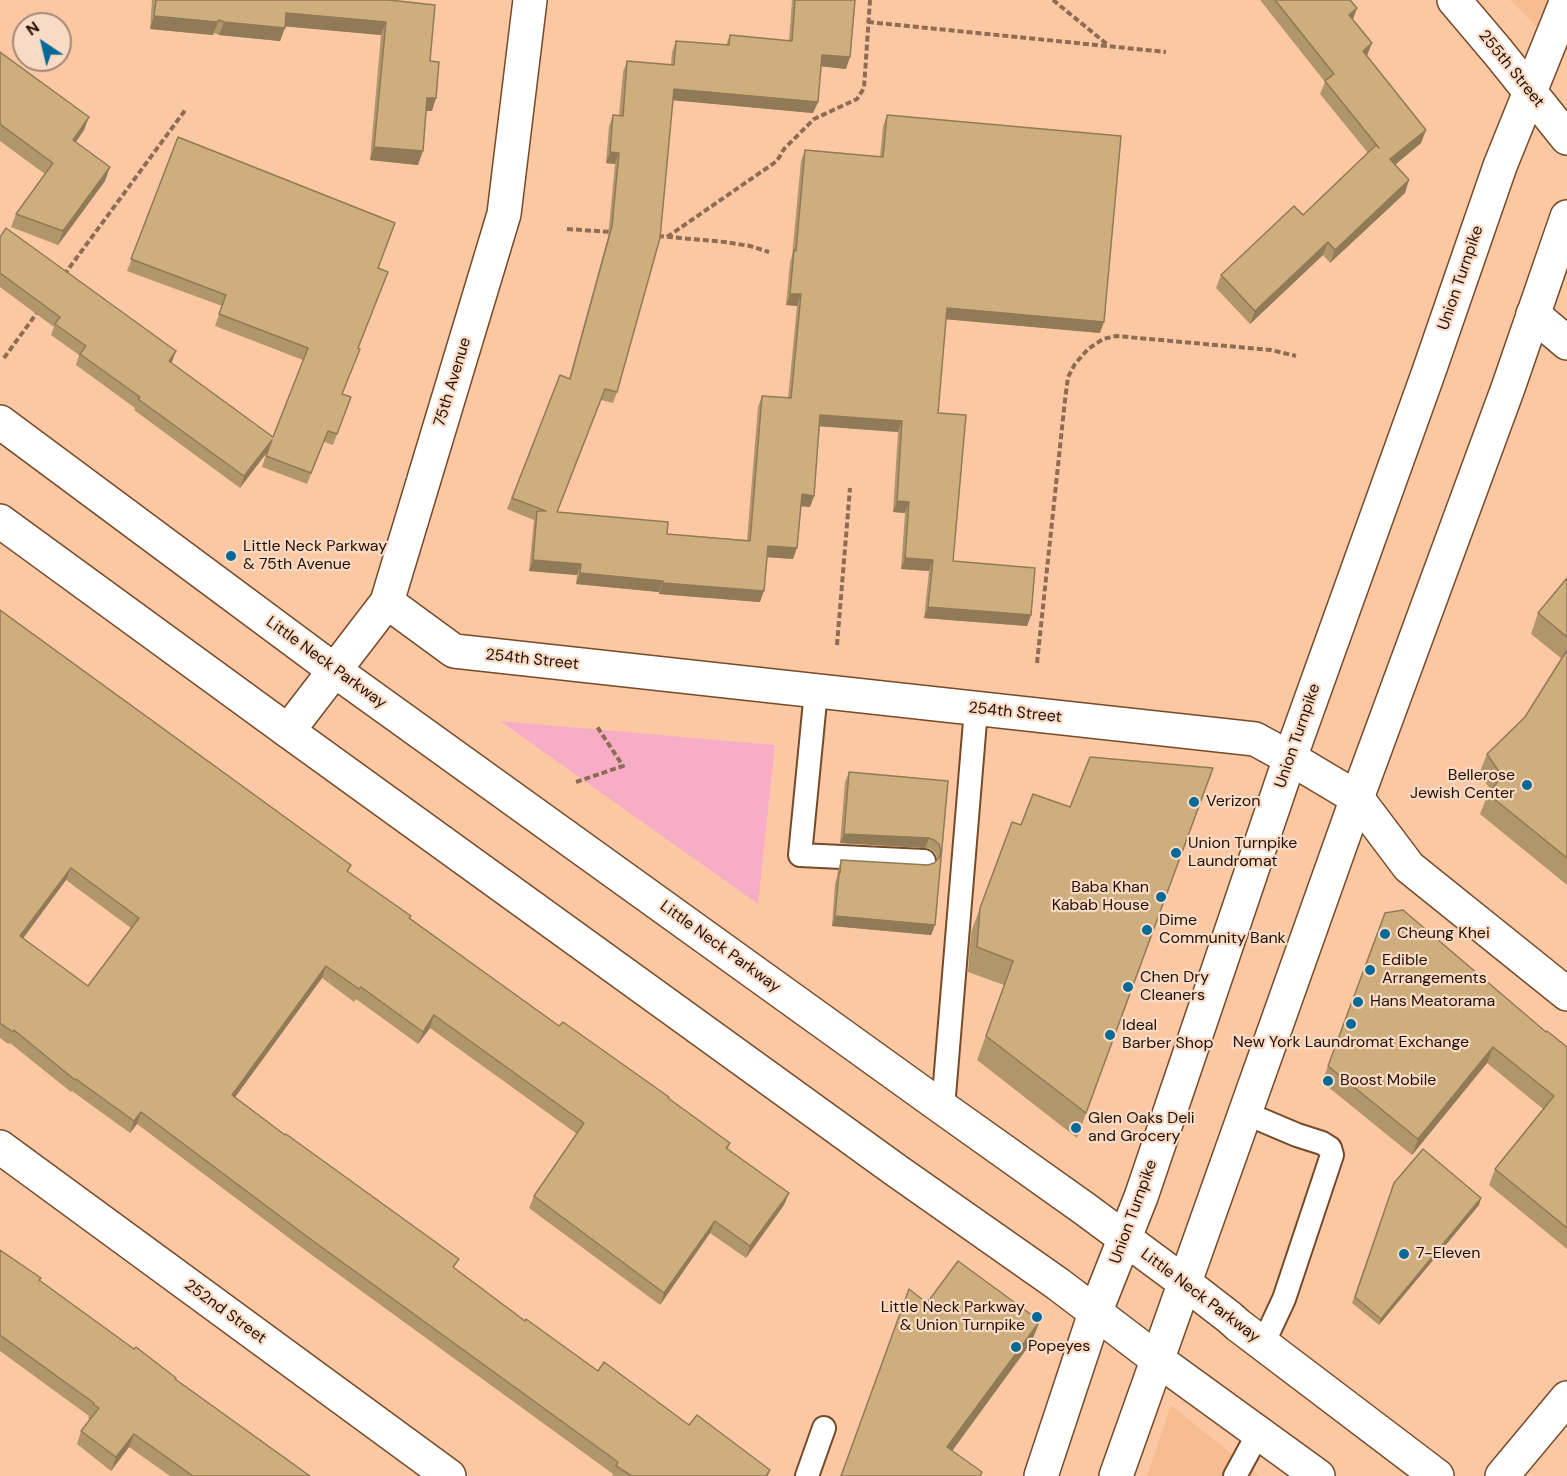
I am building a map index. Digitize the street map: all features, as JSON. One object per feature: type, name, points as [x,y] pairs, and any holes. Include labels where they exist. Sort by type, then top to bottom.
[{"type":"main road","name":"75th Avenue","points":[[288,731],[387,602],[504,214],[530,0]]},
{"type":"main road","name":"255th Street","points":[[1454,0],[1491,42],[1567,138]]},
{"type":"main road","name":"Union Turnpike","points":[[1041,1476],[1095,1313],[1141,1197],[1290,758],[1500,166],[1567,0]]},
{"type":"main road","points":[[1116,1476],[1357,798],[1508,388],[1567,217]]},
{"type":"main road","points":[[1533,314],[1567,343]]},
{"type":"main road","name":"Little Neck Parkway","points":[[0,422],[334,670],[1085,1209],[1437,1476]]},
{"type":"main road","points":[[0,520],[897,1171],[1058,1284],[1318,1476]]},
{"type":"main road","name":"254th Street","points":[[387,602],[454,651],[1255,739],[1357,798],[1409,867],[1567,994]]},
{"type":"main road","name":"252nd Street","points":[[0,1148],[449,1476]]},
{"type":"main road","points":[[1502,1476],[1567,1398]]},
{"type":"lane","points":[[816,691],[800,855],[924,861]]},
{"type":"lane","points":[[943,1108],[976,709]]},
{"type":"lane","points":[[1245,1113],[1322,1143],[1330,1148],[1332,1155],[1284,1299],[1263,1344]]},
{"type":"lane","points":[[807,1476],[824,1428]]},
{"type":"lane","points":[[1235,1476],[1258,1432]]},
{"type":"path","points":[[667,237],[777,161],[784,149],[814,119],[857,99],[864,88],[870,0]]},
{"type":"path","points":[[1053,0],[1109,46]]},
{"type":"path","points":[[868,22],[1166,52]]},
{"type":"path","points":[[60,281],[186,109]]},
{"type":"path","points":[[567,229],[612,232]]},
{"type":"path","points":[[656,236],[725,242],[769,252]]},
{"type":"path","points":[[3,358],[39,310]]},
{"type":"path","points":[[1037,663],[1065,400],[1068,377],[1075,364],[1103,339],[1116,336],[1271,350],[1296,356]]},
{"type":"path","points":[[837,645],[850,488]]},
{"type":"path","points":[[576,782],[623,766],[596,725]]},
{"type":"shaded area","points":[[1510,0],[1551,0],[1539,29]]},
{"type":"shaded area","points":[[500,721],[775,745],[758,904]]},
{"type":"shaded area","points":[[1171,1405],[1259,1476],[1147,1476]]},
{"type":"building","points":[[156,0],[389,0],[435,5],[430,61],[439,62],[436,98],[427,98],[423,151],[374,147],[386,22],[286,13],[285,28],[219,20],[217,22],[154,16]]},
{"type":"building","points":[[795,0],[855,0],[850,57],[822,55],[818,102],[674,89],[660,238],[617,392],[605,389],[557,512],[668,522],[667,534],[750,541],[762,396],[791,398],[801,294],[790,294],[805,150],[883,157],[887,115],[1121,136],[1104,322],[947,308],[938,413],[966,415],[953,561],[1035,568],[1031,615],[928,607],[933,560],[905,558],[909,502],[897,501],[902,421],[820,415],[814,496],[802,494],[797,548],[768,546],[764,591],[663,583],[663,581],[580,573],[581,564],[533,560],[537,511],[546,511],[512,498],[560,375],[570,379],[612,226],[619,153],[610,152],[613,115],[623,116],[627,61],[674,65],[676,41],[729,45],[730,35],[792,41]]},
{"type":"building","points":[[1275,0],[1350,0],[1357,8],[1349,15],[1372,43],[1363,51],[1426,130],[1390,159],[1409,180],[1335,250],[1328,242],[1255,311],[1221,275],[1294,206],[1303,215],[1376,145],[1379,148],[1325,81],[1334,74]]},
{"type":"building","points":[[0,52],[12,61],[12,72],[27,72],[89,117],[73,140],[110,167],[63,231],[16,214],[53,163],[0,124]]},
{"type":"building","points":[[178,137],[395,223],[378,268],[388,272],[342,394],[351,397],[337,434],[328,431],[311,473],[266,456],[272,440],[244,476],[80,354],[86,346],[55,324],[60,317],[0,273],[0,237],[6,228],[176,351],[169,361],[273,437],[308,348],[219,314],[226,295],[131,259]]},
{"type":"building","points":[[1567,578],[1567,637],[1538,613]]},
{"type":"building","points":[[0,610],[351,865],[347,871],[411,916],[409,918],[559,1026],[563,1022],[669,1097],[730,1143],[726,1148],[789,1193],[750,1246],[715,1221],[664,1293],[534,1196],[584,1123],[434,1015],[423,1032],[361,987],[359,989],[326,966],[232,1095],[459,1259],[453,1267],[525,1321],[526,1319],[598,1371],[604,1362],[689,1425],[697,1415],[770,1470],[766,1476],[632,1476],[616,1466],[618,1462],[309,1238],[141,1112],[134,1121],[75,1080],[14,1030],[13,1032],[0,1023]],"holes":[[[71,868],[139,918],[88,986],[20,936]]]},
{"type":"building","name":"Bellerose Jewish Center","points":[[1567,650],[1567,858],[1488,794],[1502,776],[1487,754],[1525,717]]},
{"type":"building","points":[[1090,757],[1213,768],[1086,1113],[986,1036],[1013,961],[977,947],[980,908],[1012,822],[1021,825],[1033,794],[1070,807]]},
{"type":"building","points":[[849,772],[948,781],[935,925],[835,916],[841,860],[928,865],[939,858],[941,852],[939,844],[929,838],[844,834]]},
{"type":"building","points":[[1403,910],[1546,1032],[1567,1047],[1567,1228],[1495,1169],[1554,1096],[1493,1047],[1418,1139],[1328,1066],[1385,913]]},
{"type":"building","name":"7-Eleven","points":[[1423,1149],[1481,1198],[1381,1319],[1355,1297],[1394,1183]]},
{"type":"building","points":[[0,1250],[310,1476],[193,1476],[134,1434],[116,1457],[81,1431],[99,1408],[0,1335]]},
{"type":"building","points":[[958,1261],[1040,1321],[947,1447],[982,1472],[980,1476],[841,1476],[909,1289],[927,1303]]},
{"type":"place","name":"Little Neck Parkway & 75th Avenue","points":[[231,556]]},
{"type":"place","name":"Bellerose Jewish Center","points":[[1527,785]]},
{"type":"place","name":"Verizon","points":[[1194,802]]},
{"type":"place","name":"Union Turnpike Laundromat","points":[[1176,853]]},
{"type":"place","name":"Baba Khan Kabab House","points":[[1161,897]]},
{"type":"place","name":"Dime Community Bank","points":[[1147,930]]},
{"type":"place","name":"Cheung Khei","points":[[1385,934]]},
{"type":"place","name":"Edible Arrangements","points":[[1370,970]]},
{"type":"place","name":"Chen Dry Cleaners","points":[[1128,987]]},
{"type":"place","name":"Hans Meatorama","points":[[1358,1002]]},
{"type":"place","name":"New York Laundromat Exchange","points":[[1351,1024]]},
{"type":"place","name":"Ideal Barber Shop","points":[[1110,1035]]},
{"type":"place","name":"Boost Mobile","points":[[1328,1081]]},
{"type":"place","name":"Glen Oaks Deli and Grocery","points":[[1076,1128]]},
{"type":"place","name":"7-Eleven","points":[[1404,1254]]},
{"type":"place","name":"Little Neck Parkway & Union Turnpike","points":[[1037,1317]]},
{"type":"place","name":"Popeyes","points":[[1016,1347]]}]
